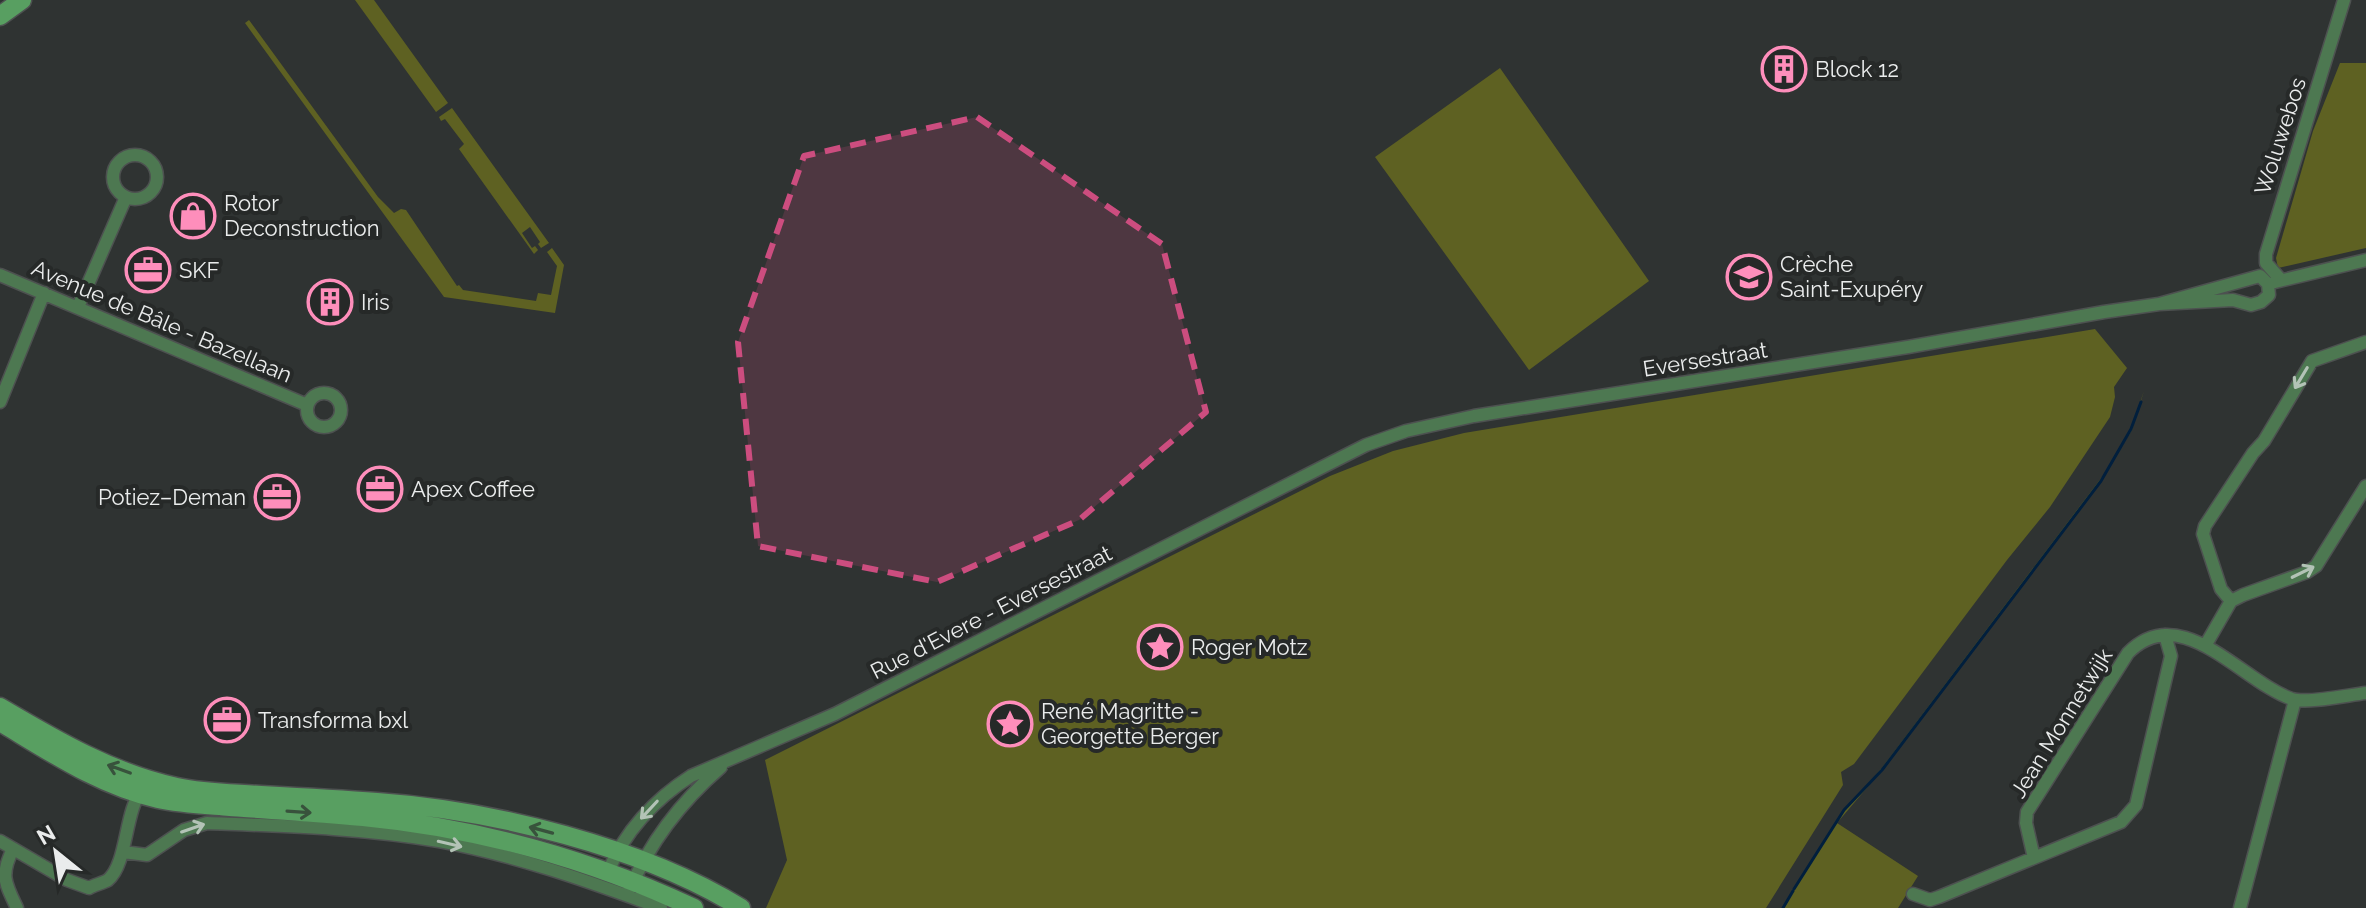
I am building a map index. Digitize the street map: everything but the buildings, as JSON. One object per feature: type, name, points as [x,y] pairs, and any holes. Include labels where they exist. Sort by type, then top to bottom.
[{"type":"main road","points":[[0,16],[22,0]]},
{"type":"main road","points":[[0,707],[144,786],[159,800],[420,824],[528,846],[608,872],[630,889],[694,908]]},
{"type":"main road","points":[[0,722],[88,773],[144,786],[380,802],[474,814],[535,828],[643,862],[700,884],[741,908]]},
{"type":"street","name":"Woluwebos","points":[[2270,280],[2266,254],[2344,0]]},
{"type":"street","points":[[78,307],[126,197]]},
{"type":"street","name":"Eversestraat","points":[[1269,492],[1366,445],[1406,431],[1453,420],[2159,304],[2366,260]]},
{"type":"street","name":"Avenue de Bâle - Bazellaan","points":[[0,275],[307,405]]},
{"type":"street","name":"Eversestraat","points":[[2159,304],[2233,300],[2251,305],[2269,295],[2270,280]]},
{"type":"street","points":[[0,402],[44,293]]},
{"type":"street","points":[[2231,601],[2221,589],[2203,534],[2205,526],[2264,441],[2312,361],[2366,342]]},
{"type":"street","points":[[2205,646],[2231,601],[2316,566],[2366,486]]},
{"type":"street","name":"Rue d'Evere - Eversestraat","points":[[608,872],[616,853],[648,811],[674,787],[703,769],[835,714],[1269,492]]},
{"type":"street","points":[[1913,894],[1930,900],[1939,897],[2121,822],[2136,805],[2171,656],[2165,635],[2184,636],[2205,646],[2295,700],[2366,693]]},
{"type":"street","name":"Jean Monnetwijk","points":[[2034,858],[2026,823],[2027,812],[2128,653],[2140,641],[2165,635]]},
{"type":"street","points":[[2240,908],[2295,700]]},
{"type":"street","name":"Rue d'Evere - Eversestraat","points":[[630,889],[643,862],[677,812],[728,760]]},
{"type":"street","points":[[0,841],[67,880],[89,888],[109,880],[123,852],[130,818],[144,786]]},
{"type":"street","points":[[123,852],[147,855],[184,830],[207,823],[365,832],[440,842],[506,857],[630,889],[661,908]]},
{"type":"street","points":[[13,849],[4,874],[6,886],[17,908]]},
{"type":"highlighted area","points":[[977,117],[1162,244],[1206,412],[1079,520],[937,582],[758,546],[738,342],[804,156]]},
{"type":"shaded area","points":[[355,0],[374,0],[448,103],[436,112]]},
{"type":"shaded area","points":[[249,20],[378,197],[394,213],[406,210],[457,286],[463,290],[536,301],[538,293],[551,295],[557,266],[547,252],[552,248],[564,265],[555,313],[444,297],[245,23]]},
{"type":"shaded area","points":[[2340,63],[2366,63],[2366,248],[2278,268],[2276,258],[2313,131]]},
{"type":"shaded area","points":[[1500,68],[1649,281],[1529,370],[1375,157]]},
{"type":"shaded area","points":[[452,108],[549,243],[541,248],[530,227],[522,233],[532,248],[535,246],[538,250],[534,254],[459,149],[464,144],[445,119],[441,121],[439,117]]},
{"type":"shaded area","points":[[2095,329],[2127,368],[2114,387],[2110,417],[2050,507],[1854,764],[1841,772],[1843,785],[1766,908],[766,908],[787,860],[765,760],[1330,476],[1393,451],[1464,433]]},
{"type":"shaded area","points":[[2144,391],[2132,430],[2101,481],[1882,770],[1837,823],[1918,876],[1898,908],[1783,908],[1840,815],[1881,769],[2108,469],[2131,429]]},
{"type":"waterway","points":[[1794,889],[1844,810],[1882,770],[2101,481],[2131,429],[2141,402]]},
{"type":"waterway","points":[[1783,908],[1793,891]]},
{"type":"place","name":"Block 12","points":[[1784,69]]},
{"type":"place","name":"Rotor Deconstruction","points":[[193,216]]},
{"type":"place","name":"SKF","points":[[148,270]]},
{"type":"place","name":"Crèche Saint-Exupéry","points":[[1749,277]]},
{"type":"place","name":"Iris","points":[[330,302]]},
{"type":"place","name":"Apex Coffee","points":[[380,489]]},
{"type":"place","name":"Potiez–Deman","points":[[277,497]]},
{"type":"place","name":"Roger Motz","points":[[1160,647]]},
{"type":"place","name":"Transforma bxl","points":[[227,720]]},
{"type":"place","name":"René Magritte - Georgette Berger","points":[[1010,724]]}]
